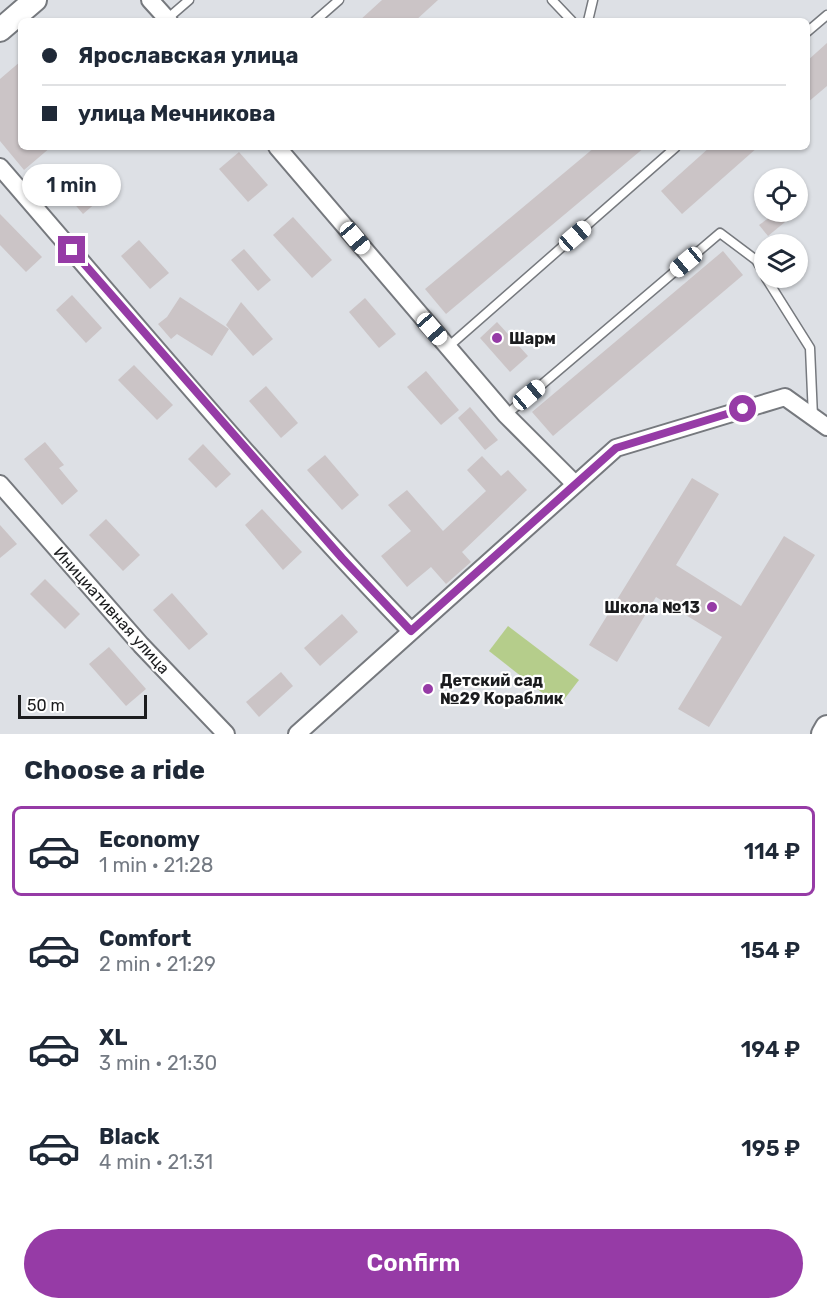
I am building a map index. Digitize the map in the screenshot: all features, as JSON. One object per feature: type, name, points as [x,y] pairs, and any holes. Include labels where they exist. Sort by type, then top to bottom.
[{"type":"main road","points":[[0,30],[35,0]]},
{"type":"main road","points":[[823,734],[827,727]]},
{"type":"street","points":[[150,0],[166,18]]},
{"type":"street","points":[[280,150],[506,415],[574,483]]},
{"type":"street","points":[[0,167],[357,575],[411,631]]},
{"type":"street","points":[[297,734],[574,483],[616,448],[785,397],[827,428]]},
{"type":"street","name":"Инициативная улица","points":[[0,484],[141,645],[226,734]]},
{"type":"lane","points":[[170,18],[189,0]]},
{"type":"lane","points":[[318,18],[339,0]]},
{"type":"lane","points":[[552,0],[569,18]]},
{"type":"lane","points":[[589,18],[593,0]]},
{"type":"lane","points":[[810,29],[827,15]]},
{"type":"lane","points":[[448,347],[673,150]]},
{"type":"lane","points":[[506,415],[720,233],[754,258]]},
{"type":"lane","points":[[773,288],[810,348],[813,417]]},
{"type":"green space","points":[[508,626],[579,680],[559,706],[489,651]]},
{"type":"building","points":[[382,0],[438,0],[418,18],[362,18]]},
{"type":"building","points":[[827,43],[827,86],[810,100],[810,58]]},
{"type":"building","points":[[18,64],[18,150],[47,150],[24,170],[0,141],[0,79]]},
{"type":"building","points":[[591,150],[641,150],[446,314],[425,289]]},
{"type":"building","points":[[707,150],[755,150],[682,214],[661,191]]},
{"type":"building","points":[[239,152],[268,185],[248,202],[219,169]]},
{"type":"building","points":[[71,168],[98,201],[83,214],[55,181]]},
{"type":"building","points":[[0,214],[42,257],[26,272],[0,245]]},
{"type":"building","points":[[293,217],[332,260],[312,278],[273,235]]},
{"type":"building","points":[[763,222],[785,222],[770,234],[766,234],[759,225]]},
{"type":"building","points":[[139,240],[169,273],[150,289],[121,256]]},
{"type":"building","points":[[244,249],[271,280],[258,291],[231,260]]},
{"type":"building","points":[[723,251],[743,275],[553,436],[532,412]]},
{"type":"building","points":[[72,295],[102,328],[86,343],[56,310]]},
{"type":"building","points":[[180,297],[229,329],[212,356],[177,334],[171,339],[158,324],[167,317]]},
{"type":"building","points":[[365,298],[396,334],[379,348],[349,312]]},
{"type":"building","points":[[241,302],[273,339],[253,356],[226,325]]},
{"type":"building","points":[[497,322],[528,356],[510,372],[480,338]]},
{"type":"building","points":[[134,365],[173,405],[157,420],[118,380]]},
{"type":"building","points":[[426,371],[459,410],[441,425],[407,387]]},
{"type":"building","points":[[266,386],[298,423],[281,438],[249,401]]},
{"type":"building","points":[[470,407],[498,440],[485,450],[458,418]]},
{"type":"building","points":[[45,442],[64,465],[59,468],[78,491],[62,505],[24,459]]},
{"type":"building","points":[[203,444],[231,474],[216,488],[188,459]]},
{"type":"building","points":[[325,455],[359,495],[342,510],[307,470]]},
{"type":"building","points":[[482,456],[501,476],[508,470],[527,490],[462,552],[471,562],[446,584],[431,567],[407,587],[381,556],[411,531],[388,505],[407,490],[443,531],[486,491],[467,470]]},
{"type":"building","points":[[692,478],[719,494],[676,565],[741,606],[784,536],[815,555],[709,727],[678,709],[722,637],[656,597],[617,662],[589,645]]},
{"type":"building","points":[[262,509],[302,552],[283,570],[245,525]]},
{"type":"building","points":[[106,519],[140,555],[123,571],[89,535]]},
{"type":"building","points":[[0,525],[17,544],[0,558]]},
{"type":"building","points":[[45,579],[80,614],[65,629],[30,594]]},
{"type":"building","points":[[172,593],[208,634],[189,650],[153,610]]},
{"type":"building","points":[[342,614],[358,632],[320,666],[304,648]]},
{"type":"building","points":[[109,647],[146,689],[126,706],[89,664]]},
{"type":"building","points":[[281,672],[293,686],[259,717],[246,702]]},
{"type":"place","name":"Шарм","points":[[497,338]]},
{"type":"place","name":"Школа №13","points":[[712,607]]},
{"type":"place","name":"Детский сад №29 Кораблик","points":[[428,689]]},
{"type":"route","points":[[72,250],[357,575],[411,631],[574,483],[616,448],[743,409]]}]
